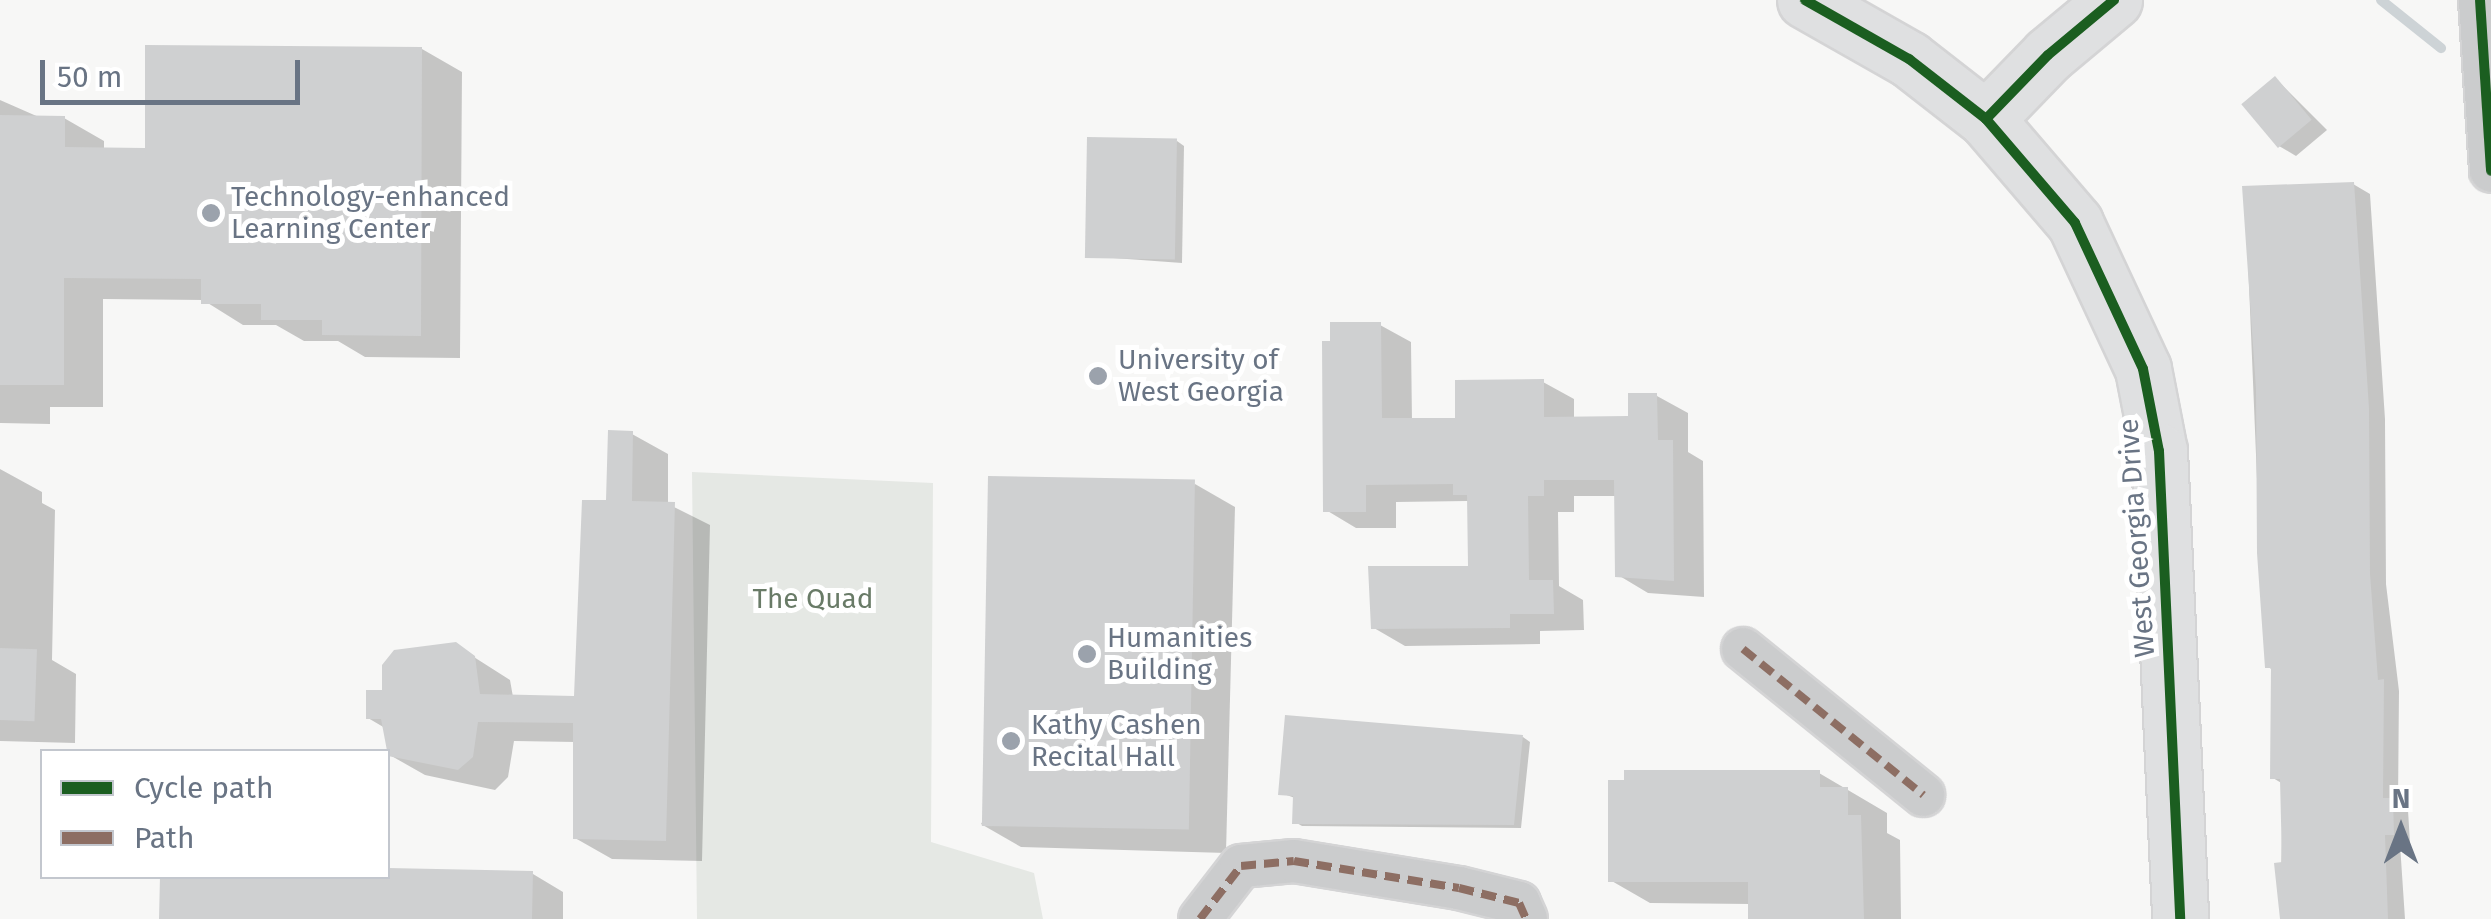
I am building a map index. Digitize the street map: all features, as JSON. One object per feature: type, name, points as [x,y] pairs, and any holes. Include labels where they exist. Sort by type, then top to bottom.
[{"type":"street","name":"West Georgia Drive","points":[[1805,0],[1909,59],[1986,119],[2075,223],[2143,369],[2159,451],[2180,919]]},
{"type":"street","points":[[1986,119],[2048,55],[2114,0]]},
{"type":"street","points":[[2480,0],[2491,171]]},
{"type":"street","points":[[1743,650],[1923,795]]},
{"type":"street","points":[[1200,919],[1241,866],[1294,861],[1459,888],[1520,903],[1526,919]]},
{"type":"green space","name":"The Quad","points":[[692,472],[933,483],[931,842],[1034,873],[1043,919],[697,919]]},
{"type":"building","name":"Technology-enhanced Learning Center","points":[[145,45],[422,47],[421,336],[322,335],[322,320],[261,320],[261,304],[201,304],[201,279],[64,278],[64,385],[0,385],[0,115],[65,116],[65,147],[145,148]]},
{"type":"building","points":[[2275,76],[2312,120],[2278,148],[2241,104]]},
{"type":"building","points":[[1087,137],[1177,139],[1175,260],[1085,258]]},
{"type":"building","points":[[2354,182],[2369,408],[2370,574],[2378,680],[2384,679],[2383,798],[2393,798],[2394,835],[2385,835],[2388,919],[2280,919],[2274,863],[2282,862],[2280,779],[2270,779],[2271,668],[2265,668],[2257,553],[2256,389],[2242,186]]},
{"type":"building","points":[[1330,322],[1381,322],[1382,418],[1455,418],[1455,380],[1544,379],[1544,417],[1628,416],[1628,393],[1657,393],[1658,440],[1673,440],[1674,581],[1615,577],[1614,480],[1544,480],[1544,496],[1528,496],[1529,580],[1553,580],[1554,614],[1510,614],[1510,628],[1371,629],[1368,566],[1468,566],[1467,495],[1453,495],[1453,484],[1366,485],[1366,512],[1323,512],[1322,341],[1330,341]]},
{"type":"building","points":[[608,430],[633,431],[632,501],[675,502],[666,841],[573,839],[573,723],[478,722],[473,757],[458,770],[390,756],[381,719],[366,719],[366,690],[382,690],[382,665],[394,650],[456,642],[475,656],[480,694],[574,696],[582,500],[606,500]]},
{"type":"building","name":"Humanities Building","points":[[988,476],[1195,480],[1189,830],[982,826]]},
{"type":"building","points":[[0,648],[37,649],[34,721],[0,720]]},
{"type":"building","points":[[1285,715],[1523,735],[1514,825],[1292,824],[1293,796],[1278,795]]},
{"type":"building","points":[[1624,770],[1820,770],[1820,787],[1848,787],[1848,815],[1861,815],[1864,919],[1748,919],[1748,882],[1608,882],[1608,780],[1624,780]]},
{"type":"building","points":[[390,868],[533,871],[532,919],[159,919],[160,879],[390,879]]},
{"type":"waterway","points":[[2381,0],[2441,48]]},
{"type":"marked path","points":[[1743,649],[1923,795]]},
{"type":"marked path","points":[[1200,919],[1241,866],[1294,861],[1459,888],[1519,903],[1526,919]]},
{"type":"cycle path","points":[[1805,0],[1909,59],[1986,119],[2075,223],[2143,369],[2159,451],[2180,919]]},
{"type":"cycle path","points":[[1986,119],[2048,55],[2114,0]]},
{"type":"cycle path","points":[[2480,0],[2491,171]]},
{"type":"place","name":"Technology-enhanced Learning Center","points":[[211,213]]},
{"type":"place","name":"University of West Georgia","points":[[1098,376]]},
{"type":"place","name":"Humanities Building","points":[[1087,654]]},
{"type":"place","name":"Kathy Cashen Recital Hall","points":[[1011,741]]}]
